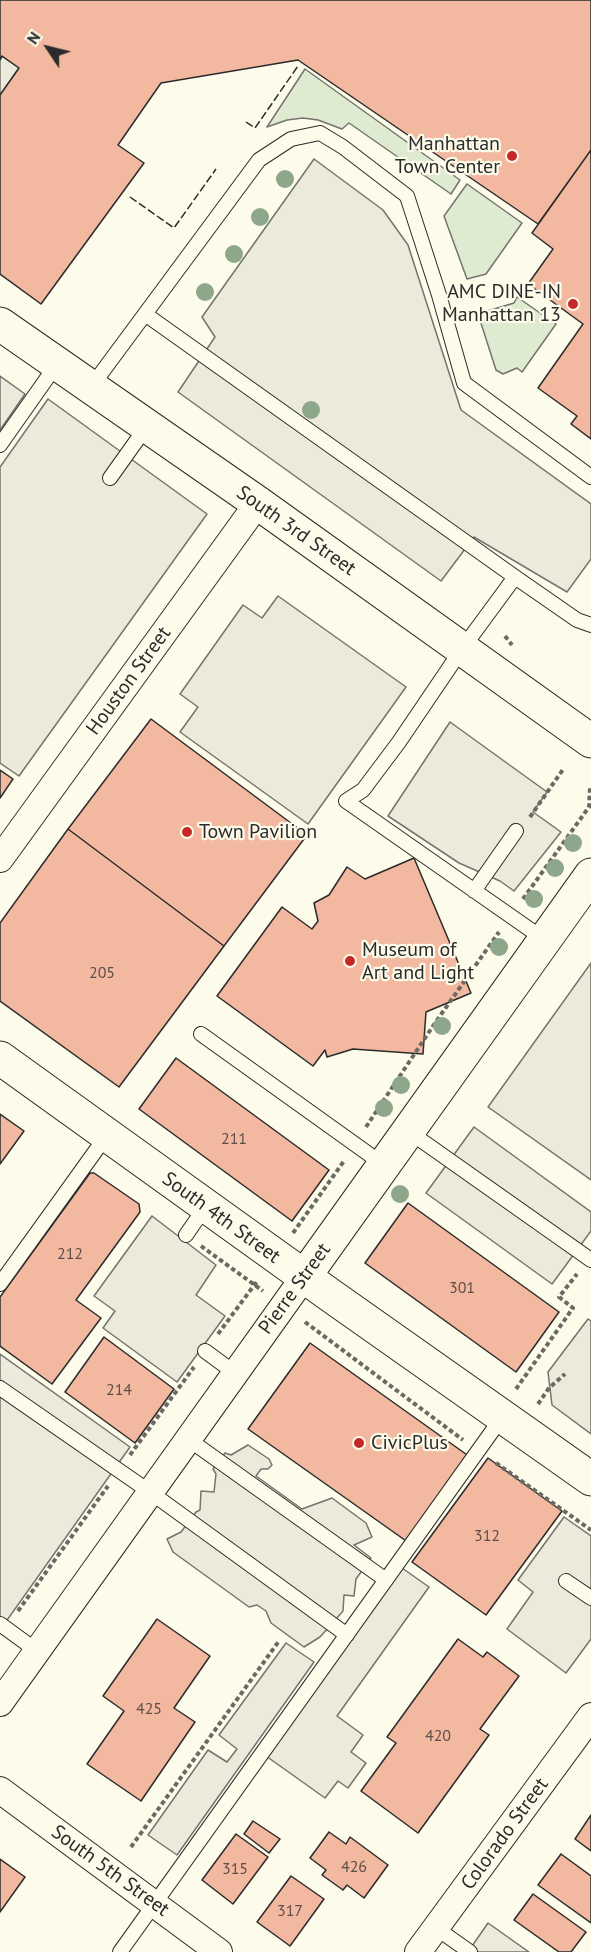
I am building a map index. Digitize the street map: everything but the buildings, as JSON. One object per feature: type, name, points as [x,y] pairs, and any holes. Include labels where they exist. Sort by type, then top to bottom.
[{"type":"main road","name":"South 3rd Street","points":[[0,324],[258,503],[591,741]]},
{"type":"main road","name":"Pierre Street","points":[[304,1277],[591,875]]},
{"type":"main road","name":"South 4th Street","points":[[0,1058],[304,1277],[509,1403],[591,1479]]},
{"type":"street","name":"Houston Street","points":[[0,859],[258,503]]},
{"type":"street","name":"Pierre Street","points":[[0,1703],[304,1277]]},
{"type":"street","name":"Colorado Street","points":[[418,1952],[591,1716]]},
{"type":"street","name":"South 5th Street","points":[[0,1790],[219,1952]]},
{"type":"lane","points":[[91,387],[259,160],[291,139],[320,134],[344,147],[407,196],[464,383],[591,477]]},
{"type":"lane","points":[[144,314],[515,577],[577,620],[591,626]]},
{"type":"lane","points":[[0,445],[57,364]]},
{"type":"lane","points":[[110,478],[147,426]]},
{"type":"lane","points":[[515,577],[363,790],[346,801],[545,940]]},
{"type":"lane","points":[[474,891],[516,831]]},
{"type":"lane","points":[[201,1034],[384,1165]]},
{"type":"lane","points":[[408,1131],[590,1260]]},
{"type":"lane","points":[[0,1284],[107,1135]]},
{"type":"lane","points":[[186,1235],[206,1206]]},
{"type":"lane","points":[[205,1351],[235,1373]]},
{"type":"lane","points":[[0,1388],[150,1492],[347,1635]]},
{"type":"lane","points":[[120,1952],[478,1451],[509,1403]]},
{"type":"lane","points":[[188,1439],[386,1580]]},
{"type":"lane","points":[[566,1581],[591,1598]]},
{"type":"lane","points":[[0,1624],[36,1651]]},
{"type":"lane","points":[[436,1928],[470,1952]]},
{"type":"path","points":[[527,820],[564,768]]},
{"type":"path","points":[[291,1236],[435,1023],[589,807],[590,787]]},
{"type":"path","points":[[186,1235],[254,1286]]},
{"type":"path","points":[[509,1403],[573,1308],[559,1297],[590,1260]]},
{"type":"path","points":[[309,1325],[478,1451],[591,1530]]},
{"type":"path","points":[[537,1405],[549,1388],[565,1374]]},
{"type":"path","points":[[131,1847],[279,1641]]},
{"type":"green space","points":[[305,69],[460,180],[451,194],[349,123],[342,129],[318,120],[303,118],[287,120],[267,127]]},
{"type":"green space","points":[[467,184],[522,223],[486,274],[467,279],[444,216]]},
{"type":"green space","points":[[517,297],[556,324],[522,372],[517,368],[503,374],[496,370],[479,317],[484,312],[514,303]]},
{"type":"shaded area","points":[[2,56],[19,68],[0,95],[0,60]]},
{"type":"shaded area","points":[[314,159],[383,210],[408,245],[461,410],[591,504],[591,559],[567,592],[474,537],[441,581],[178,392],[215,337],[202,317]]},
{"type":"shaded area","points":[[0,376],[25,394],[0,430]]},
{"type":"shaded area","points":[[48,399],[207,514],[19,776],[0,763],[0,467]]},
{"type":"shaded area","points":[[278,596],[406,687],[308,824],[180,732],[198,707],[180,694],[243,605],[262,618]]},
{"type":"shaded area","points":[[450,722],[547,792],[533,812],[561,832],[514,891],[500,881],[459,863],[388,816]]},
{"type":"shaded area","points":[[591,963],[591,1180],[488,1107]]},
{"type":"shaded area","points":[[474,1127],[591,1212],[591,1231],[552,1284],[426,1193]]},
{"type":"shaded area","points":[[152,1216],[216,1265],[196,1295],[225,1316],[177,1382],[103,1328],[115,1311],[94,1296]]},
{"type":"shaded area","points":[[588,1319],[591,1321],[591,1434],[552,1405],[548,1372]]},
{"type":"shaded area","points":[[0,1354],[130,1447],[0,1630]]},
{"type":"shaded area","points":[[248,1445],[269,1459],[272,1465],[268,1469],[261,1469],[256,1476],[302,1509],[332,1498],[366,1523],[372,1537],[354,1545],[371,1558],[356,1579],[354,1596],[344,1595],[343,1611],[320,1637],[304,1647],[271,1623],[266,1611],[257,1605],[249,1607],[173,1552],[167,1539],[181,1532],[200,1510],[201,1491],[214,1492],[216,1474],[213,1469],[225,1453],[231,1455]]},
{"type":"shaded area","points":[[564,1517],[591,1536],[591,1639],[566,1673],[507,1629],[533,1592],[518,1580]]},
{"type":"shaded area","points":[[402,1568],[429,1587],[337,1716],[363,1735],[351,1752],[366,1763],[348,1788],[338,1781],[325,1798],[266,1756]]},
{"type":"shaded area","points":[[286,1643],[314,1662],[177,1855],[148,1835],[208,1750],[227,1762],[237,1749],[219,1735]]},
{"type":"shaded area","points":[[488,1923],[529,1952],[468,1952]]},
{"type":"fence","points":[[246,122],[255,128],[298,66]]},
{"type":"fence","points":[[130,197],[174,228],[216,169]]},
{"type":"place","name":"Manhattan Town Center","points":[[512,156]]},
{"type":"place","name":"AMC DINE-IN Manhattan 13","points":[[573,304]]},
{"type":"place","name":"Town Pavilion","points":[[187,832]]},
{"type":"place","name":"Museum of Art and Light","points":[[350,961]]},
{"type":"place","name":"CivicPlus","points":[[359,1443]]}]
